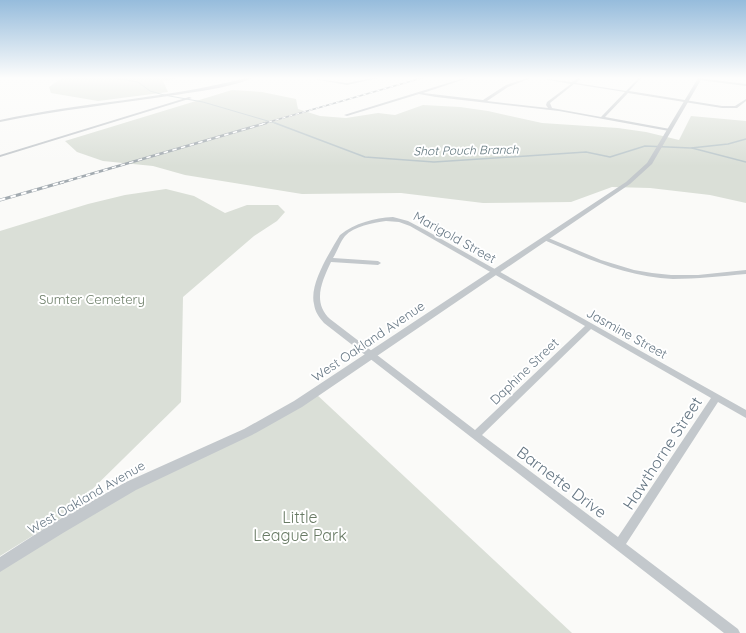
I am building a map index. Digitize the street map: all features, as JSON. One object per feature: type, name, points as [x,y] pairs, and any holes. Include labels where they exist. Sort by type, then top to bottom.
[{"type":"street","points":[[0,121],[71,108]]},
{"type":"street","points":[[0,156],[159,108]]},
{"type":"street","points":[[346,115],[371,108]]},
{"type":"street","points":[[533,108],[669,130]]},
{"type":"street","points":[[602,118],[612,108]]},
{"type":"street","name":"West Oakland Avenue","points":[[0,565],[58,528],[131,486],[248,432],[279,415],[327,386],[372,356],[637,177],[646,168],[682,108]]},
{"type":"street","points":[[0,150],[9,154]]},
{"type":"street","name":"Marigold Street","points":[[372,356],[327,321],[319,311],[316,299],[318,286],[330,260],[342,236],[350,229],[380,220],[394,219],[410,224],[425,232],[495,273]]},
{"type":"street","points":[[546,239],[602,264],[632,272],[688,277],[746,272]]},
{"type":"street","points":[[330,260],[378,263]]},
{"type":"street","name":"Jasmine Street","points":[[495,273],[746,414]]},
{"type":"street","name":"Daphine Street","points":[[476,435],[590,326]]},
{"type":"street","name":"Barnette Drive","points":[[372,356],[734,633]]},
{"type":"street","name":"Hawthorne Street","points":[[619,545],[717,397]]},
{"type":"green space","points":[[175,108],[298,108],[298,109],[320,116],[346,118],[378,113],[395,115],[416,108],[464,108],[488,111],[542,123],[618,128],[646,132],[679,140],[691,116],[746,121],[746,203],[710,195],[650,188],[612,187],[571,202],[483,203],[401,193],[302,194],[185,175],[153,166],[103,161],[77,152],[65,141]]},
{"type":"green space","name":"Sumter Cemetery","points":[[166,189],[194,196],[225,213],[247,205],[278,205],[285,212],[277,221],[254,236],[183,297],[181,402],[66,515],[0,556],[0,231],[88,204],[125,195]]},
{"type":"green space","name":"Little League Park","points":[[315,393],[572,633],[0,633],[0,565],[58,528]]},
{"type":"waterway","name":"Shot Pouch Branch","points":[[222,108],[276,124]]},
{"type":"waterway","name":"Shot Pouch Branch","points":[[276,124],[365,157],[434,162],[586,152],[610,157],[645,146],[691,148],[728,144],[746,139]]},
{"type":"waterway","name":"Shot Pouch Branch","points":[[692,148],[746,162]]},
{"type":"railway","points":[[262,124],[319,108]]},
{"type":"railway","points":[[60,183],[266,123]]},
{"type":"railway","points":[[0,200],[63,182]]}]
